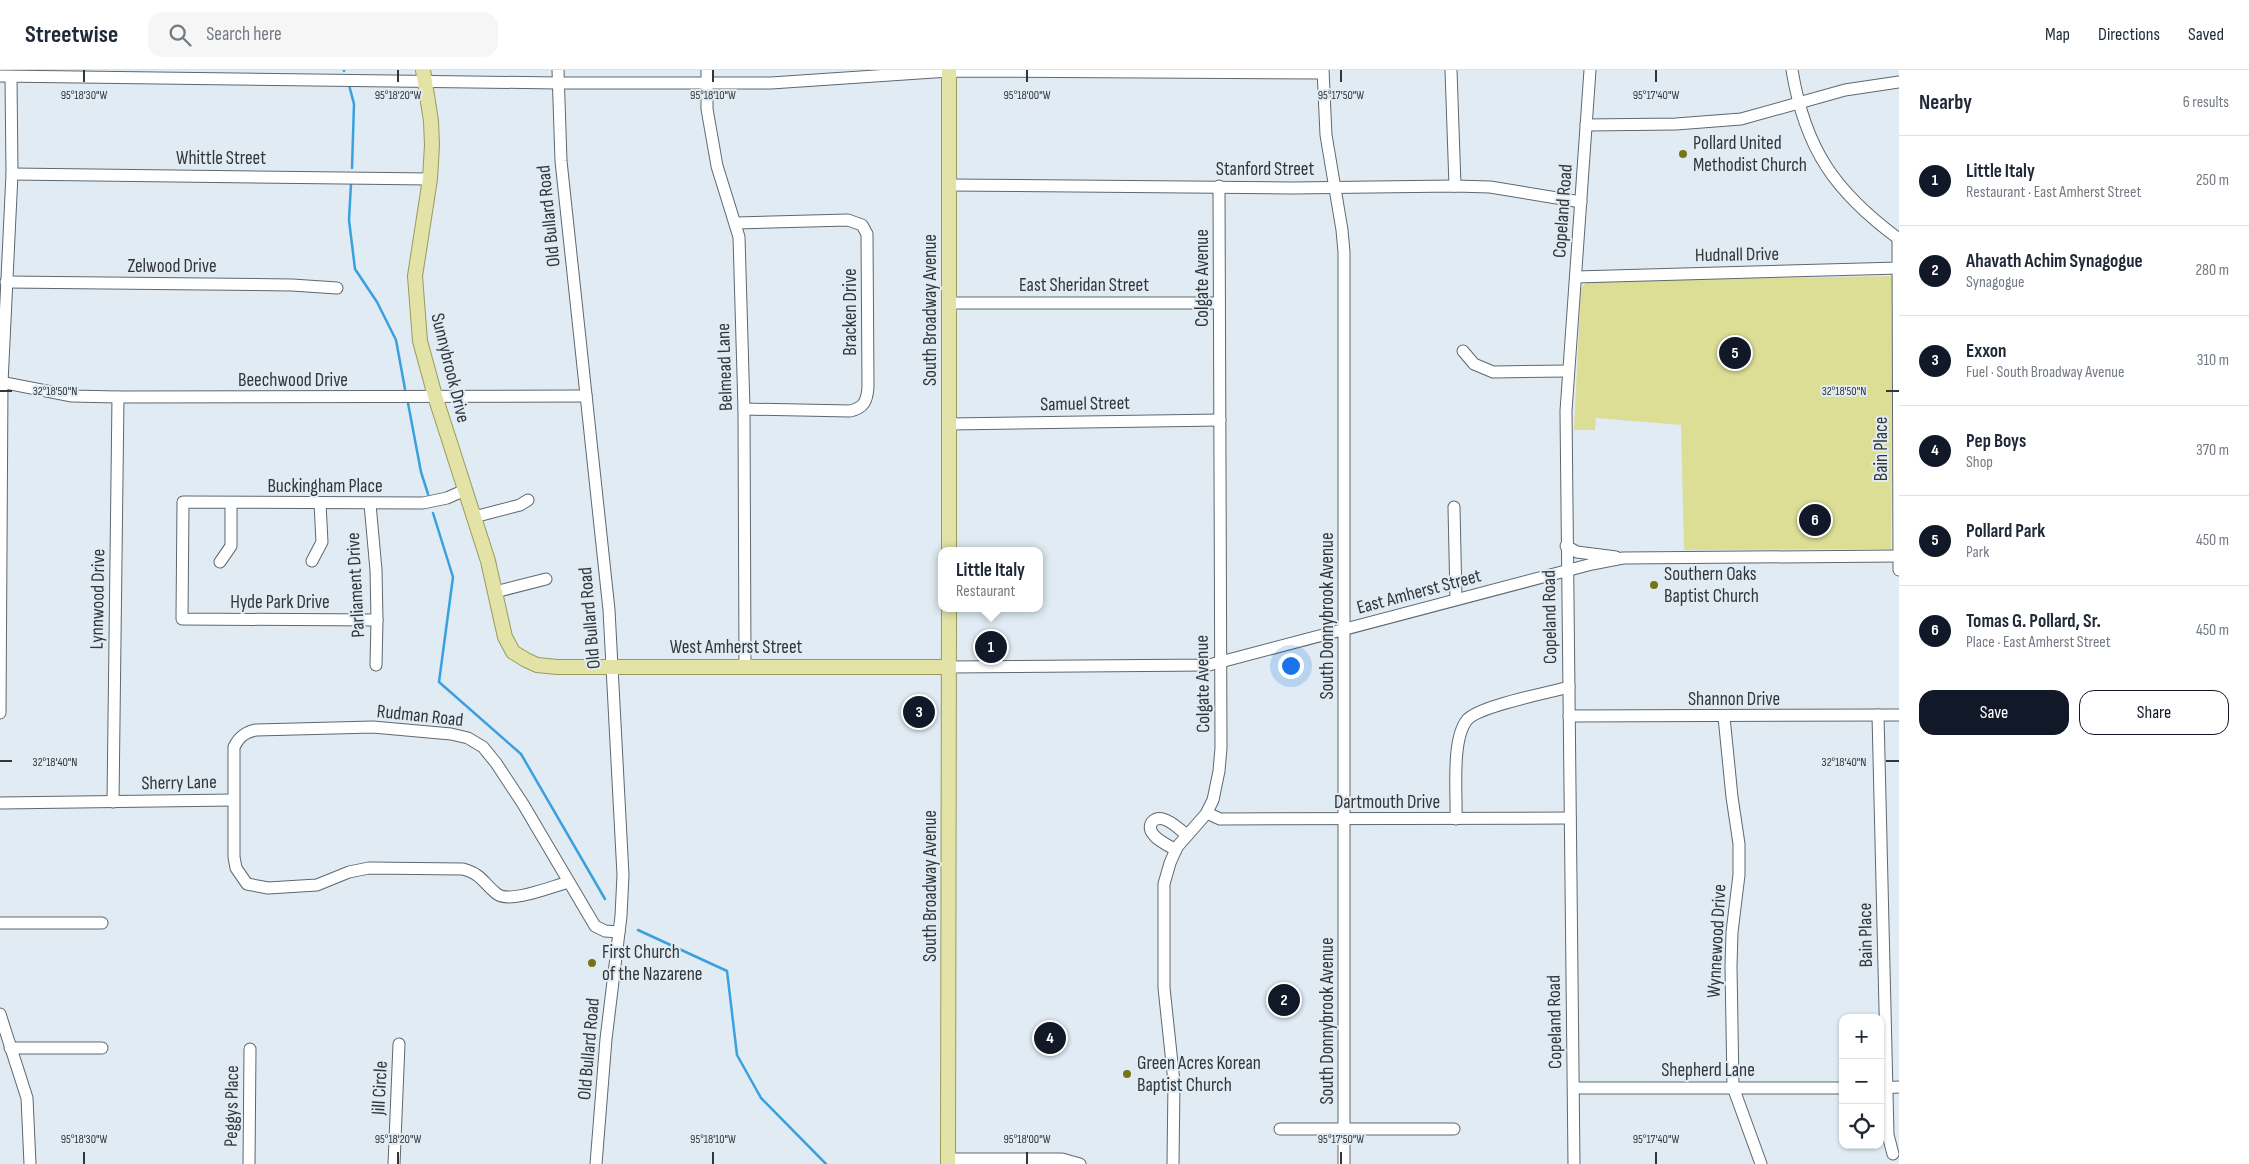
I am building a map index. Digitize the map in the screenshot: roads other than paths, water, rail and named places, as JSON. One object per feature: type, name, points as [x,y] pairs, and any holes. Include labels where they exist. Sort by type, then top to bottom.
[{"type":"main road","name":"South Broadway Avenue","points":[[949,71],[950,547]]},
{"type":"main road","name":"Sunnybrook Drive","points":[[424,75],[432,121],[430,179],[415,276],[420,341],[435,396],[474,518],[495,592],[505,636],[513,652],[526,660]]},
{"type":"main road","name":"South Broadway Avenue","points":[[948,1161],[949,612]]},
{"type":"main road","name":"West Amherst Street","points":[[526,660],[537,665],[548,666],[949,667]]},
{"type":"street","name":"Old Bullard Road","points":[[558,70],[561,161],[608,610],[623,875],[619,932],[606,1039],[596,1164]]},
{"type":"street","points":[[1452,70],[1455,186]]},
{"type":"street","name":"Copeland Road","points":[[1574,1164],[1566,570],[1566,411],[1590,70]]},
{"type":"street","points":[[1792,70],[1798,102],[1812,140],[1834,179],[1853,202],[1899,239]]},
{"type":"street","points":[[0,713],[1,382],[12,174],[6,76],[424,75],[558,82],[707,76],[771,83],[949,71],[1323,72]]},
{"type":"street","name":"South Donnybrook Avenue","points":[[1323,72],[1326,135],[1344,252],[1344,1164]]},
{"type":"street","name":"Belmead Lane","points":[[707,76],[708,108],[717,166],[739,237],[744,409],[745,666]]},
{"type":"street","points":[[1586,125],[1716,122],[1741,119],[1845,90],[1899,82]]},
{"type":"street","name":"Whittle Street","points":[[12,174],[430,179]]},
{"type":"street","name":"Stanford Street","points":[[948,186],[1455,186],[1490,187],[1581,202]]},
{"type":"street","name":"Colgate Avenue","points":[[1173,1164],[1174,1082],[1164,988],[1163,897],[1166,878],[1176,850],[1207,813],[1213,800],[1220,771],[1219,186]]},
{"type":"street","name":"Bracken Drive","points":[[736,223],[848,220],[862,225],[866,234],[868,387],[867,398],[864,404],[858,409],[850,411],[744,409]]},
{"type":"street","name":"Bain Place","points":[[1899,239],[1899,570]]},
{"type":"street","name":"Hudnall Drive","points":[[1576,277],[1899,268]]},
{"type":"street","name":"Zelwood Drive","points":[[6,282],[292,285],[337,288]]},
{"type":"street","name":"East Sheridan Street","points":[[950,303],[1219,303]]},
{"type":"street","points":[[1463,351],[1474,364],[1493,372],[1568,371]]},
{"type":"street","name":"Beechwood Drive","points":[[1,382],[72,396],[586,396]]},
{"type":"street","name":"Lynnwood Drive","points":[[113,802],[118,397]]},
{"type":"street","name":"Samuel Street","points":[[950,424],[1220,420]]},
{"type":"street","name":"Buckingham Place","points":[[182,619],[183,502],[428,503],[465,490]]},
{"type":"street","points":[[474,518],[520,505],[528,500]]},
{"type":"street","points":[[220,562],[231,546],[231,503]]},
{"type":"street","points":[[312,561],[322,542],[320,503]]},
{"type":"street","name":"Parliament Drive","points":[[370,504],[376,570],[376,665]]},
{"type":"street","points":[[1454,507],[1456,599]]},
{"type":"street","points":[[1566,546],[1578,552],[1623,558]]},
{"type":"street","name":"East Amherst Street","points":[[949,667],[1202,666],[1566,570],[1623,558],[1899,556]]},
{"type":"street","points":[[495,592],[546,579]]},
{"type":"street","name":"Hyde Park Drive","points":[[182,619],[377,620]]},
{"type":"street","points":[[1456,819],[1458,746],[1461,731],[1466,721],[1474,714],[1487,709],[1569,687]]},
{"type":"street","name":"Bain Place","points":[[1878,715],[1883,1059]]},
{"type":"street","name":"Shannon Drive","points":[[1569,716],[1899,715]]},
{"type":"street","name":"Wynnewood Drive","points":[[1724,716],[1739,844],[1739,875],[1732,932],[1731,966],[1733,1087],[1761,1164]]},
{"type":"street","name":"Rudman Road","points":[[233,800],[234,747],[238,739],[246,732],[256,730],[373,727],[442,733],[468,738],[483,747],[496,763],[523,804],[595,926],[605,931],[619,932]]},
{"type":"street","name":"Sherry Lane","points":[[0,803],[233,800],[236,868],[247,884],[258,887],[317,885],[349,872],[369,868],[463,869],[477,873],[498,895],[504,897],[518,897],[569,882]]},
{"type":"street","name":"Dartmouth Drive","points":[[1207,813],[1220,819],[1570,818]]},
{"type":"street","points":[[1176,850],[1154,836],[1151,828],[1152,822],[1157,819],[1164,819],[1187,835]]},
{"type":"street","points":[[0,923],[102,923]]},
{"type":"street","points":[[0,1014],[27,1098],[30,1164]]},
{"type":"street","name":"Jill Circle","points":[[394,1164],[400,1044]]},
{"type":"street","points":[[10,1048],[102,1048]]},
{"type":"street","name":"Peggys Place","points":[[249,1164],[250,1049]]},
{"type":"street","points":[[1884,1088],[1899,1087]]},
{"type":"street","name":"Shepherd Lane","points":[[1574,1088],[1839,1088]]},
{"type":"street","name":"Bain Place","points":[[1884,1097],[1888,1135],[1893,1154]]},
{"type":"street","points":[[1280,1129],[1454,1129]]},
{"type":"street","points":[[948,1161],[1062,1159],[1080,1164]]},
{"type":"waterway","points":[[349,85],[354,104],[352,168]]},
{"type":"waterway","points":[[351,184],[349,220],[355,269],[377,302],[396,340],[405,389]]},
{"type":"waterway","points":[[408,403],[421,472],[428,494]]},
{"type":"waterway","points":[[433,513],[453,577],[439,682],[521,754],[605,899]]},
{"type":"waterway","points":[[638,930],[727,971],[737,1055],[761,1098],[826,1164]]},
{"type":"place","name":"Pollard United Methodist Church","points":[[1683,154]]},
{"type":"place","name":"Pollard Park","points":[[1735,353]]},
{"type":"place","name":"Tomas G. Pollard, Sr.","points":[[1815,520]]},
{"type":"place","name":"Southern Oaks Baptist Church","points":[[1654,585]]},
{"type":"place","name":"Little Italy","points":[[991,647]]},
{"type":"place","name":"Exxon","points":[[919,712]]},
{"type":"place","name":"First Church of the Nazarene","points":[[592,963]]},
{"type":"place","name":"Ahavath Achim Synagogue","points":[[1284,1000]]},
{"type":"place","name":"Pep Boys","points":[[1050,1038]]},
{"type":"place","name":"Green Acres Korean Baptist Church","points":[[1127,1074]]}]
